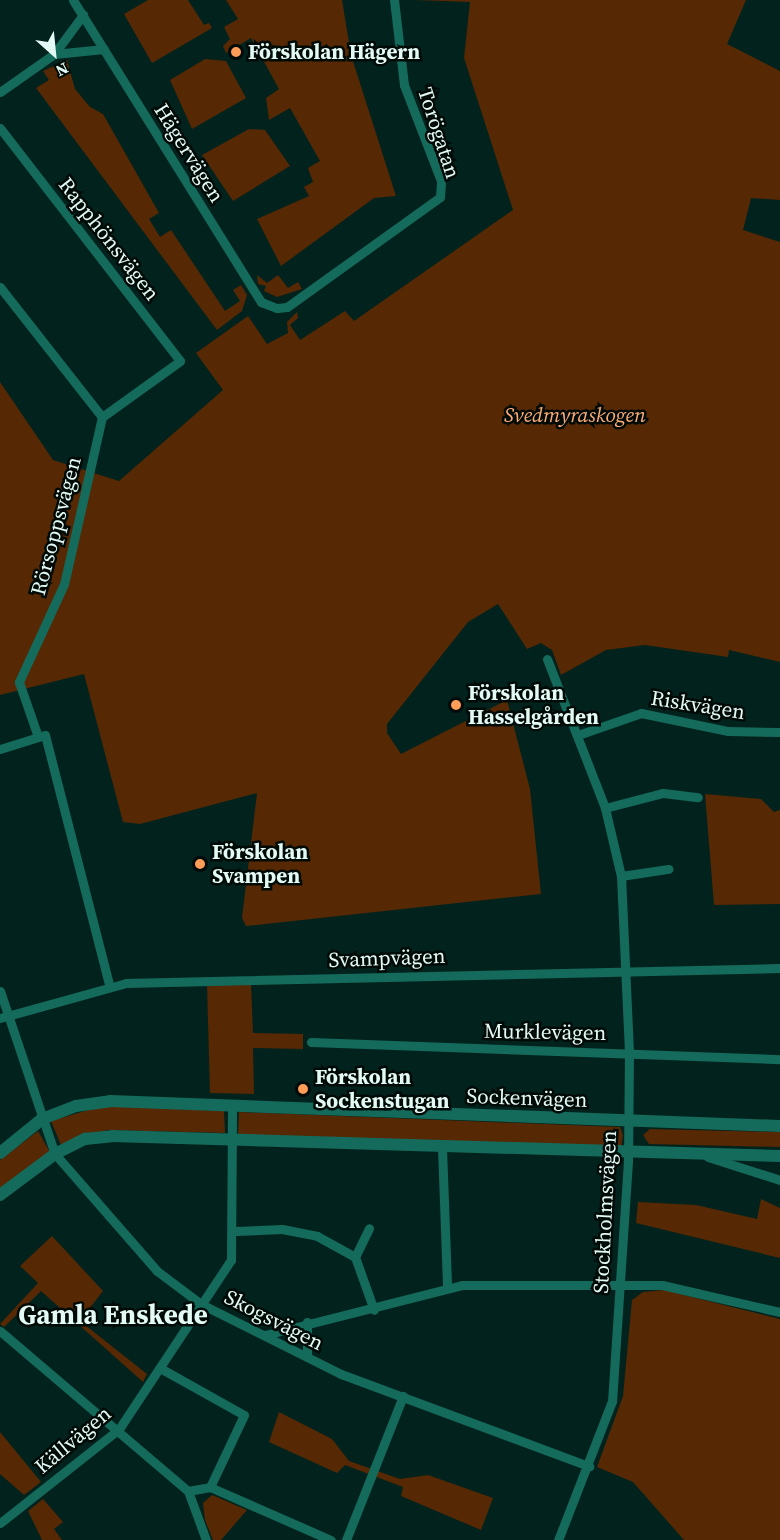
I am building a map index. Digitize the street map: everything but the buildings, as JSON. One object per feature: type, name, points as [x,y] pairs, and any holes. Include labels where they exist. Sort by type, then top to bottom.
[{"type":"street","name":"Hägervägen","points":[[73,0],[261,302],[270,308],[286,307]]},
{"type":"street","name":"Torögatan","points":[[286,307],[440,197],[441,181],[400,67],[394,0]]},
{"type":"street","points":[[0,92],[54,54],[83,15]]},
{"type":"street","points":[[54,54],[104,49]]},
{"type":"street","name":"Rapphönsvägen","points":[[0,128],[180,361],[102,417]]},
{"type":"street","points":[[0,287],[102,417]]},
{"type":"street","name":"Rörsoppsvägen","points":[[102,417],[64,584],[19,682],[38,737],[45,735],[109,986]]},
{"type":"street","name":"Stockholmsvägen","points":[[548,658],[605,808],[621,876],[629,1051],[628,1152],[612,1401],[559,1540]]},
{"type":"street","name":"Riskvägen","points":[[578,735],[641,713],[728,731],[780,732]]},
{"type":"street","points":[[0,749],[38,737]]},
{"type":"street","points":[[605,808],[663,793],[698,797]]},
{"type":"street","points":[[621,876],[668,869]]},
{"type":"street","name":"Svampvägen","points":[[4,1016],[109,986],[627,969],[780,968]]},
{"type":"street","name":"Skogsvägen","points":[[0,991],[4,1016],[55,1154],[113,1227],[157,1271],[201,1304],[308,1357],[403,1396],[589,1466]]},
{"type":"street","name":"Murklevägen","points":[[311,1042],[629,1051],[780,1059]]},
{"type":"street","name":"Sockenvägen","points":[[0,1153],[42,1119],[76,1106],[110,1101],[780,1126]]},
{"type":"street","name":"Källvägen","points":[[0,1523],[119,1429],[231,1260],[235,1231],[232,1107]]},
{"type":"street","points":[[0,1195],[55,1154],[85,1139],[112,1136],[442,1148],[780,1156]]},
{"type":"street","points":[[442,1148],[447,1286]]},
{"type":"street","points":[[703,1154],[780,1179]]},
{"type":"street","points":[[355,1257],[369,1228]]},
{"type":"street","points":[[235,1231],[282,1229],[317,1236],[355,1257],[374,1310]]},
{"type":"street","points":[[265,1335],[307,1322],[374,1310],[447,1286],[662,1285],[780,1312]]},
{"type":"street","points":[[307,1322],[308,1357]]},
{"type":"street","points":[[0,1331],[119,1429],[188,1491],[206,1540]]},
{"type":"street","points":[[160,1368],[244,1415],[210,1487]]},
{"type":"street","points":[[346,1540],[403,1396]]},
{"type":"street","points":[[188,1491],[210,1487],[331,1540]]},
{"type":"green space","points":[[148,0],[188,0],[204,25],[209,23],[212,28],[152,63],[124,14]]},
{"type":"green space","points":[[226,0],[342,0],[351,55],[396,196],[374,198],[281,266],[257,219],[309,196],[304,187],[313,182],[308,168],[320,161],[290,108],[269,120],[266,98],[279,89],[251,38],[226,53],[223,46],[230,39],[224,27],[238,19]]},
{"type":"green space","name":"Svedmyraskogen","points":[[415,0],[746,0],[727,44],[780,71],[780,200],[751,198],[743,230],[780,242],[780,662],[729,650],[728,657],[645,645],[606,650],[561,675],[552,650],[541,643],[527,649],[498,604],[468,622],[387,724],[387,733],[401,754],[507,700],[530,789],[541,894],[246,926],[242,918],[257,793],[140,824],[123,822],[84,674],[0,695],[0,382],[53,460],[119,481],[223,390],[196,353],[248,316],[267,344],[288,333],[287,322],[297,312],[298,318],[290,325],[300,340],[345,311],[354,321],[513,210],[464,58],[470,2]]},
{"type":"green space","points":[[205,59],[226,61],[246,98],[192,129],[170,80]]},
{"type":"green space","points":[[67,60],[75,89],[90,107],[103,114],[159,213],[149,219],[160,237],[171,230],[225,311],[240,301],[233,290],[241,285],[247,295],[242,311],[217,330],[36,88],[49,80],[43,71]]},
{"type":"green space","points":[[249,129],[265,130],[290,166],[233,201],[202,155]]},
{"type":"green space","points":[[257,275],[267,283],[278,275],[288,288],[298,282],[302,289],[277,297],[264,291],[266,286],[258,284]]},
{"type":"green space","points":[[705,794],[761,799],[774,812],[780,810],[780,904],[714,905]]},
{"type":"green space","points":[[207,984],[251,984],[253,1033],[303,1034],[303,1049],[253,1048],[254,1094],[210,1093]]},
{"type":"green space","points":[[102,1106],[224,1111],[225,1133],[107,1130],[61,1145],[51,1121]]},
{"type":"green space","points":[[239,1112],[620,1127],[623,1135],[621,1148],[238,1135]]},
{"type":"green space","points":[[650,1129],[780,1132],[780,1147],[649,1144],[643,1135]]},
{"type":"green space","points":[[38,1131],[50,1152],[0,1189],[0,1160]]},
{"type":"green space","points":[[761,1199],[780,1208],[780,1258],[636,1223],[638,1202],[696,1205],[757,1219]]},
{"type":"green space","points":[[52,1236],[103,1291],[80,1321],[147,1374],[143,1382],[41,1291],[4,1327],[0,1324],[38,1283],[20,1266]]},
{"type":"green space","points":[[664,1290],[780,1319],[780,1540],[684,1540],[633,1482],[597,1467],[623,1396],[632,1300],[643,1292]]},
{"type":"green space","points":[[279,1412],[332,1439],[349,1461],[400,1479],[428,1475],[493,1498],[481,1530],[401,1496],[403,1487],[345,1465],[337,1473],[269,1442]]},
{"type":"green space","points":[[0,1432],[41,1482],[24,1495],[0,1474]]},
{"type":"green space","points":[[212,1495],[247,1510],[221,1540],[213,1540],[205,1520],[203,1503]]},
{"type":"green space","points":[[43,1499],[63,1522],[54,1529],[62,1540],[42,1540],[28,1511]]},
{"type":"place","name":"Förskolan Hägern","points":[[236,52]]},
{"type":"place","name":"Förskolan Hasselgården","points":[[456,705]]},
{"type":"place","name":"Förskolan Svampen","points":[[200,864]]},
{"type":"place","name":"Förskolan Sockenstugan","points":[[303,1089]]},
{"type":"district","name":"Gamla Enskede","points":[[113,1315]]}]
